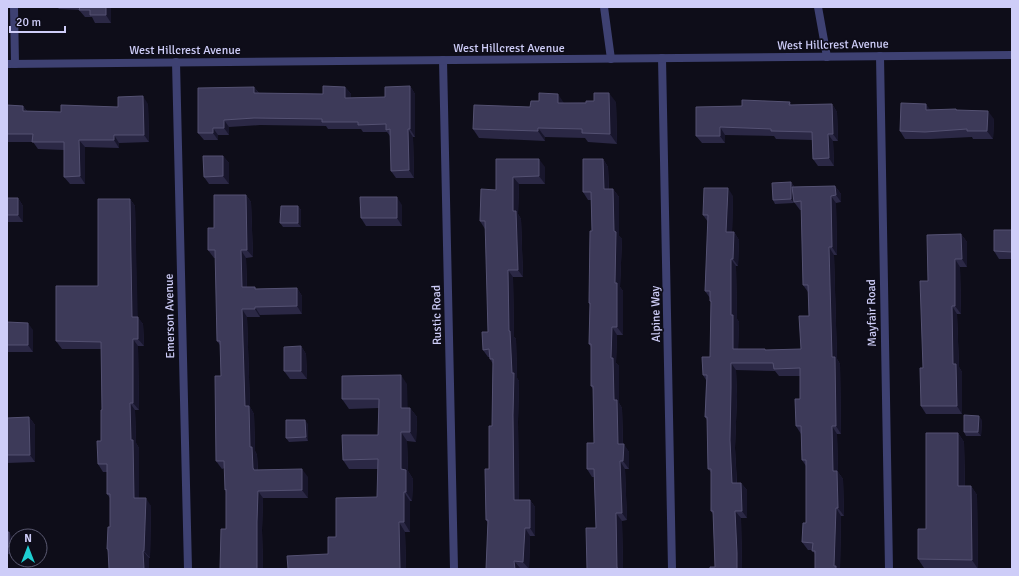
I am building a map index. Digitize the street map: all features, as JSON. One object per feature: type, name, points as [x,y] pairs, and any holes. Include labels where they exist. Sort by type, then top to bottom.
[{"type":"street","points":[[11,64],[14,7]]},
{"type":"street","points":[[604,7],[611,59]]},
{"type":"street","points":[[818,7],[827,57]]},
{"type":"street","name":"West Hillcrest Avenue","points":[[11,64],[1012,55]]},
{"type":"street","name":"Mayfair Road","points":[[880,56],[889,569]]},
{"type":"street","name":"Alpine Way","points":[[662,58],[672,569]]},
{"type":"street","name":"Rustic Road","points":[[443,60],[454,569]]},
{"type":"street","name":"Emerson Avenue","points":[[176,62],[188,569]]},
{"type":"building","points":[[80,7],[106,7],[106,15],[90,15],[90,10],[79,10]]},
{"type":"building","points":[[323,86],[345,87],[345,98],[385,97],[385,87],[410,86],[410,129],[408,129],[409,170],[391,171],[390,129],[386,130],[386,124],[358,125],[358,122],[322,122],[322,119],[254,118],[224,120],[224,128],[213,128],[213,133],[198,133],[198,88],[254,87],[254,93],[323,94]]},
{"type":"building","points":[[539,93],[558,94],[558,103],[586,103],[586,101],[594,101],[594,93],[609,93],[610,134],[582,133],[582,129],[538,128],[538,131],[473,129],[474,105],[530,107],[531,101],[539,101]]},
{"type":"building","points":[[143,96],[144,135],[114,135],[114,140],[79,140],[80,176],[64,177],[64,142],[32,142],[33,134],[7,134],[7,105],[23,106],[23,111],[61,112],[61,105],[118,107],[118,97]]},
{"type":"building","points":[[742,100],[790,102],[789,105],[832,104],[833,134],[828,134],[829,158],[813,159],[812,132],[771,131],[771,129],[720,127],[720,136],[696,136],[696,107],[742,106]]},
{"type":"building","points":[[901,103],[926,104],[926,110],[956,109],[988,111],[987,131],[967,131],[967,129],[925,132],[900,131]]},
{"type":"building","points":[[203,156],[223,156],[223,176],[204,177]]},
{"type":"building","points":[[496,159],[539,159],[539,176],[513,177],[513,211],[516,211],[518,270],[508,270],[509,331],[512,373],[514,373],[514,500],[530,500],[530,528],[525,528],[523,562],[514,561],[515,569],[486,569],[488,520],[486,520],[485,469],[489,469],[489,426],[492,426],[493,359],[490,359],[489,349],[483,350],[482,332],[488,332],[485,221],[480,221],[481,189],[496,190]]},
{"type":"building","points":[[583,159],[603,159],[604,189],[613,189],[614,231],[616,232],[615,283],[617,283],[617,327],[612,327],[611,358],[613,358],[614,400],[617,400],[618,444],[624,444],[623,461],[620,461],[622,513],[616,513],[618,569],[587,569],[586,528],[596,528],[594,469],[587,469],[587,443],[594,443],[593,386],[591,386],[591,344],[589,344],[590,231],[592,231],[591,192],[583,192]]},
{"type":"building","points":[[791,182],[791,199],[773,200],[772,183]]},
{"type":"building","points":[[835,186],[836,195],[831,196],[832,247],[829,247],[832,357],[835,357],[836,426],[832,426],[833,471],[837,471],[838,508],[836,508],[834,566],[836,566],[836,569],[815,569],[815,551],[812,551],[813,543],[802,542],[803,523],[806,523],[806,460],[802,460],[801,426],[796,426],[795,399],[800,399],[800,368],[774,369],[773,363],[731,363],[730,440],[732,483],[741,483],[742,511],[735,511],[737,569],[710,569],[710,567],[715,567],[713,511],[711,511],[711,469],[708,469],[707,417],[705,417],[707,375],[703,375],[702,357],[710,357],[711,301],[710,291],[705,291],[708,215],[703,215],[704,188],[728,188],[726,232],[734,232],[733,259],[731,259],[731,315],[733,315],[733,349],[765,350],[801,349],[799,316],[809,316],[808,285],[803,285],[801,201],[794,202],[792,187]]},
{"type":"building","points":[[214,195],[246,195],[247,250],[241,250],[242,287],[255,287],[255,289],[297,288],[297,306],[255,307],[255,309],[242,309],[245,406],[249,406],[250,447],[252,447],[253,468],[254,470],[302,469],[302,490],[258,491],[257,569],[220,569],[221,529],[226,529],[226,489],[225,490],[224,461],[216,461],[215,376],[221,376],[220,341],[217,341],[215,250],[208,250],[208,228],[214,228]]},
{"type":"building","points":[[360,197],[397,197],[397,218],[361,218]]},
{"type":"building","points":[[7,198],[18,198],[18,215],[7,215]]},
{"type":"building","points":[[98,199],[130,199],[132,317],[138,317],[138,339],[133,339],[133,403],[130,403],[131,440],[133,440],[134,498],[146,498],[143,551],[144,569],[109,569],[107,549],[108,527],[110,527],[110,494],[107,494],[107,464],[98,464],[97,441],[101,441],[101,342],[56,341],[56,286],[98,286]]},
{"type":"building","points":[[281,206],[298,206],[298,223],[280,223]]},
{"type":"building","points":[[994,230],[1012,230],[1012,252],[994,251]]},
{"type":"building","points":[[961,234],[962,259],[955,259],[955,306],[952,306],[953,364],[956,364],[957,406],[921,406],[920,368],[923,368],[920,281],[928,281],[927,235]]},
{"type":"building","points":[[7,322],[28,323],[28,345],[7,345]]},
{"type":"building","points":[[301,346],[301,371],[284,371],[284,347]]},
{"type":"building","points":[[401,375],[401,408],[410,408],[410,432],[401,432],[401,469],[406,470],[406,492],[404,492],[404,522],[399,522],[400,569],[288,569],[287,556],[328,554],[328,537],[336,537],[336,498],[377,497],[378,459],[343,460],[342,435],[378,435],[379,399],[342,399],[342,376]]},
{"type":"building","points":[[964,415],[979,416],[978,432],[964,432]]},
{"type":"building","points":[[29,417],[30,455],[7,455],[7,418]]},
{"type":"building","points":[[286,420],[305,420],[306,437],[286,438]]},
{"type":"building","points":[[926,433],[958,433],[958,486],[971,486],[972,560],[918,559],[918,529],[926,529]]},
{"type":"building","points":[[7,532],[8,532],[8,547]]}]
